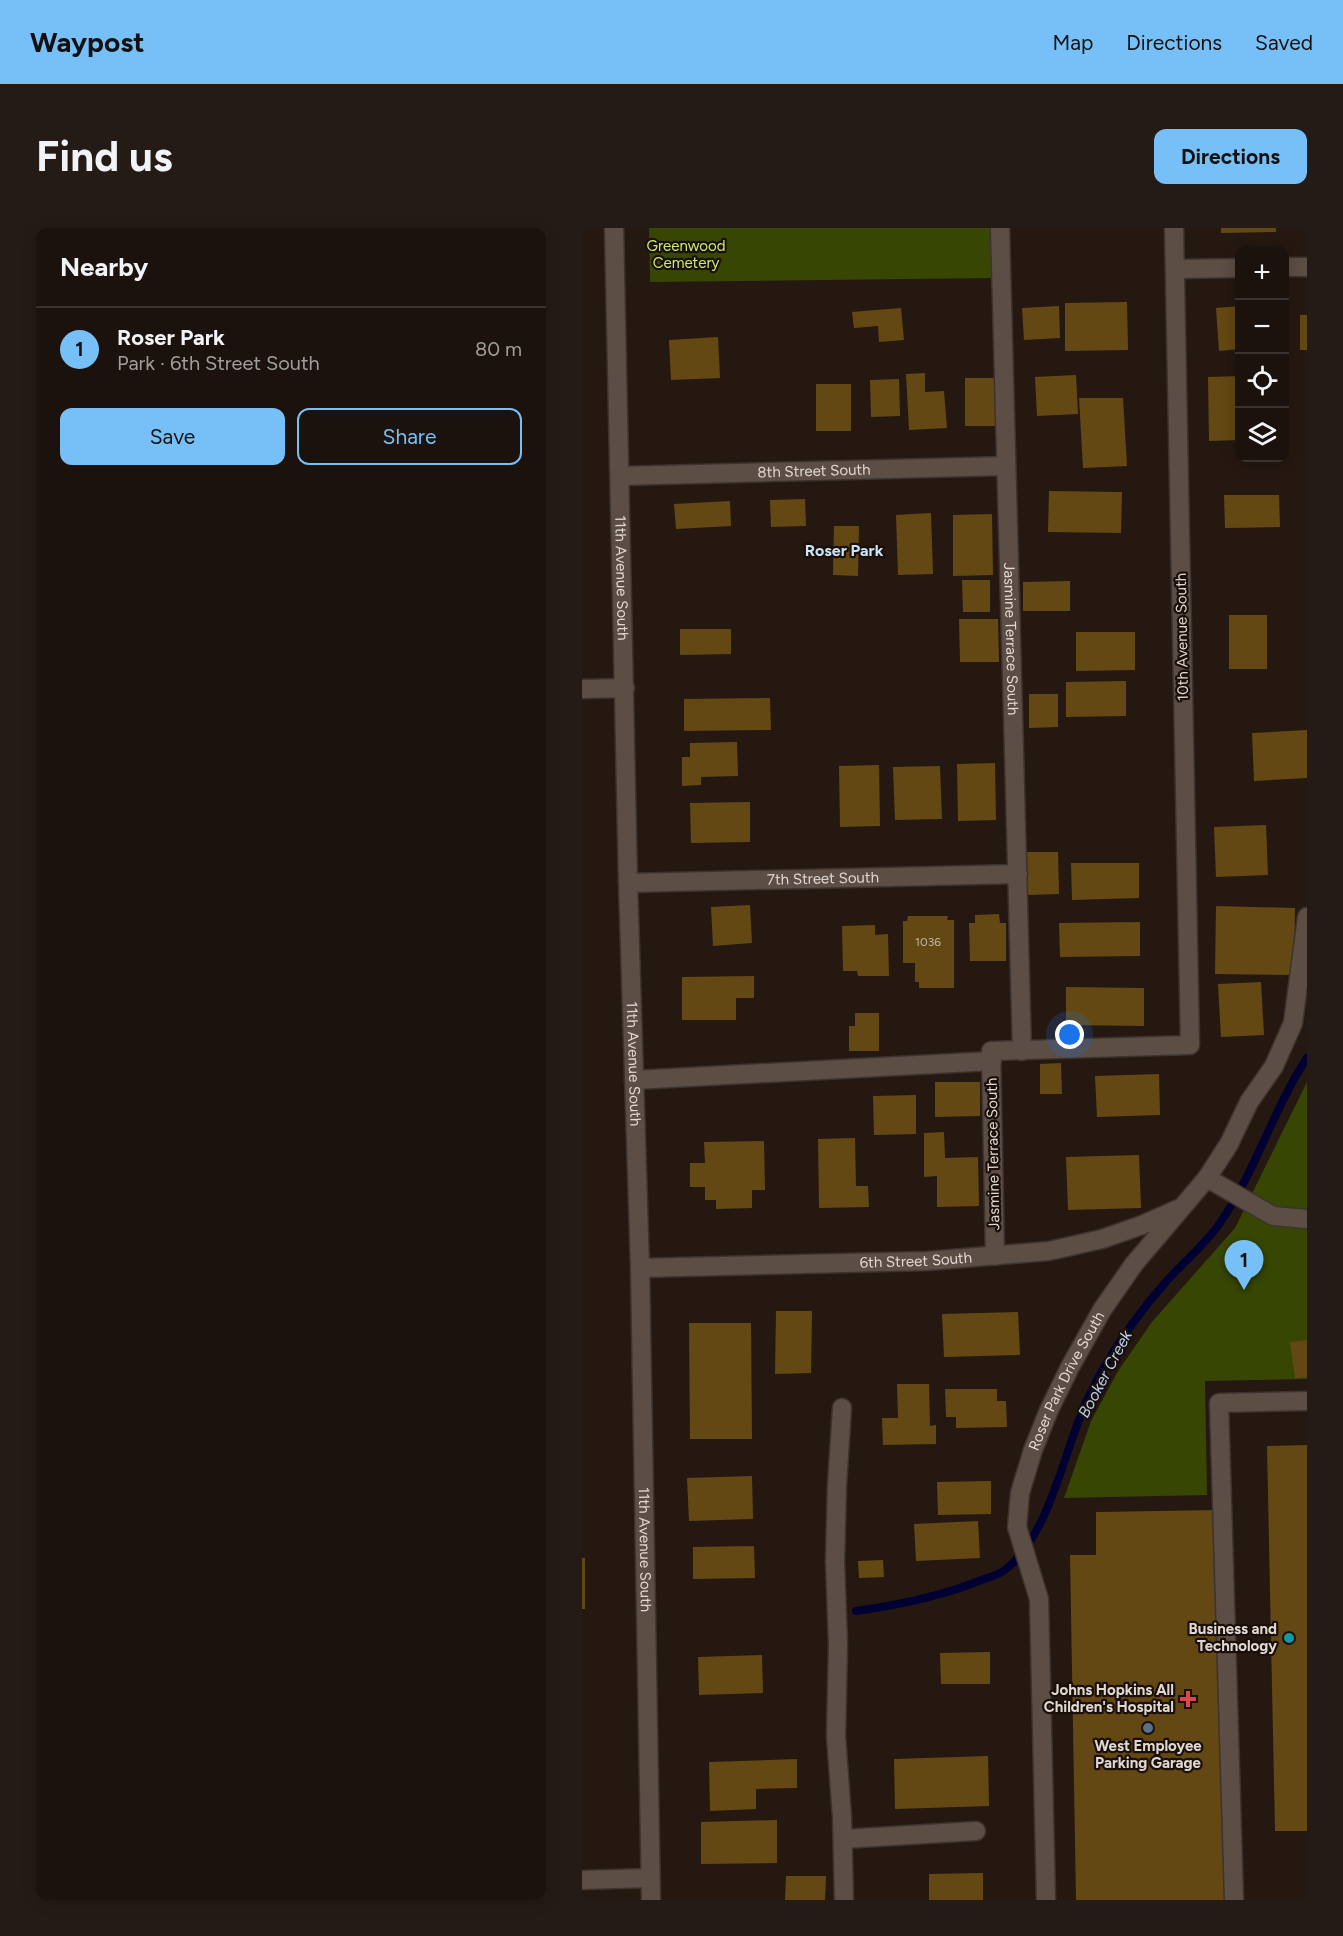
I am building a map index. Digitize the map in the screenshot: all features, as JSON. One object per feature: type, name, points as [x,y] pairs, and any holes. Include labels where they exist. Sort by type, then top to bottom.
[{"type":"street","name":"11th Avenue South","points":[[614,228],[628,883],[640,1268],[651,1900]]},
{"type":"street","name":"Jasmine Terrace South","points":[[1000,228],[1022,1051]]},
{"type":"street","name":"10th Avenue South","points":[[1022,1051],[1190,1045],[1174,228]]},
{"type":"street","points":[[1289,267],[1307,267]]},
{"type":"street","points":[[1174,269],[1235,268]]},
{"type":"street","name":"8th Street South","points":[[620,476],[1006,466]]},
{"type":"street","points":[[582,689],[625,688]]},
{"type":"street","name":"7th Street South","points":[[628,883],[1018,874]]},
{"type":"street","name":"Roser Park Drive South","points":[[1046,1900],[1039,1599],[1017,1527],[1020,1493],[1033,1450],[1049,1410],[1102,1310],[1134,1264],[1207,1178],[1229,1144],[1249,1102],[1274,1066],[1293,1023],[1307,917]]},
{"type":"street","points":[[634,1080],[992,1056],[1022,1051]]},
{"type":"street","name":"Jasmine Terrace South","points":[[992,1056],[995,1256]]},
{"type":"street","points":[[1207,1178],[1273,1216],[1307,1219]]},
{"type":"street","name":"6th Street South","points":[[640,1268],[927,1261],[1049,1251],[1102,1239],[1183,1207]]},
{"type":"street","points":[[1234,1900],[1220,1403],[1307,1401]]},
{"type":"street","points":[[842,1408],[835,1561],[838,1645],[836,1736],[843,1839],[844,1900]]},
{"type":"street","points":[[843,1839],[976,1832]]},
{"type":"street","points":[[582,1880],[650,1878]]},
{"type":"green space","name":"Greenwood Cemetery","points":[[649,228],[993,228],[994,278],[650,282]]},
{"type":"green space","points":[[1307,1082],[1307,1379],[1205,1381],[1207,1495],[1064,1498],[1091,1421],[1118,1371],[1152,1322],[1235,1228]]},
{"type":"building","points":[[1221,228],[1276,228],[1276,232],[1221,233]]},
{"type":"building","points":[[1127,302],[1128,350],[1065,351],[1065,303]]},
{"type":"building","points":[[1059,306],[1060,338],[1024,340],[1022,308]]},
{"type":"building","points":[[1235,306],[1235,349],[1219,351],[1216,308]]},
{"type":"building","points":[[901,308],[904,340],[879,342],[878,326],[854,328],[852,312]]},
{"type":"building","points":[[1300,315],[1307,315],[1307,350],[1300,350]]},
{"type":"building","points":[[718,337],[720,378],[671,380],[669,340]]},
{"type":"building","points":[[925,373],[925,392],[944,391],[947,428],[909,430],[906,374]]},
{"type":"building","points":[[1076,375],[1078,414],[1037,416],[1035,377]]},
{"type":"building","points":[[1235,376],[1235,440],[1209,441],[1208,377]]},
{"type":"building","points":[[965,378],[995,378],[995,426],[965,426]]},
{"type":"building","points":[[899,379],[900,416],[871,417],[870,380]]},
{"type":"building","points":[[816,384],[851,384],[851,431],[816,431]]},
{"type":"building","points":[[1079,398],[1123,398],[1127,466],[1083,468]]},
{"type":"building","points":[[1049,491],[1122,492],[1121,533],[1048,532]]},
{"type":"building","points":[[1224,495],[1279,495],[1280,527],[1225,528]]},
{"type":"building","points":[[805,499],[806,526],[771,527],[770,500]]},
{"type":"building","points":[[730,501],[731,526],[676,529],[674,504]]},
{"type":"building","points":[[931,513],[933,574],[898,575],[896,515]]},
{"type":"building","points":[[992,514],[993,575],[953,576],[953,515]]},
{"type":"building","points":[[834,526],[859,526],[858,576],[833,575]]},
{"type":"building","points":[[962,580],[990,580],[990,612],[963,612]]},
{"type":"building","points":[[1070,581],[1070,611],[1023,611],[1023,582]]},
{"type":"building","points":[[1229,615],[1267,615],[1267,669],[1229,669]]},
{"type":"building","points":[[959,619],[998,619],[999,662],[960,662]]},
{"type":"building","points":[[680,629],[731,629],[731,654],[680,655]]},
{"type":"building","points":[[1076,632],[1135,632],[1135,670],[1076,671]]},
{"type":"building","points":[[1126,681],[1126,716],[1066,717],[1066,682]]},
{"type":"building","points":[[1029,694],[1058,694],[1058,727],[1029,728]]},
{"type":"building","points":[[770,698],[771,730],[684,731],[684,699]]},
{"type":"building","points":[[1307,730],[1307,778],[1254,781],[1252,733]]},
{"type":"building","points":[[737,742],[738,776],[701,777],[701,785],[682,786],[682,757],[690,757],[690,743]]},
{"type":"building","points":[[995,763],[996,820],[958,821],[957,764]]},
{"type":"building","points":[[879,765],[880,826],[840,827],[839,766]]},
{"type":"building","points":[[940,766],[942,819],[895,820],[893,767]]},
{"type":"building","points":[[750,802],[750,842],[691,843],[690,803]]},
{"type":"building","points":[[1266,825],[1268,875],[1216,877],[1214,827]]},
{"type":"building","points":[[1027,852],[1058,852],[1059,894],[1028,895]]},
{"type":"building","points":[[1071,863],[1139,863],[1139,898],[1072,900]]},
{"type":"building","points":[[750,905],[752,943],[713,946],[711,907]]},
{"type":"building","points":[[1216,906],[1295,908],[1294,975],[1215,974]]},
{"type":"building","points":[[999,914],[1000,923],[1006,923],[1006,961],[970,961],[969,923],[975,923],[975,915]]},
{"type":"building","points":[[908,916],[948,916],[947,920],[954,920],[954,988],[919,988],[919,982],[915,982],[915,963],[903,963],[903,921],[907,921]]},
{"type":"building","points":[[1140,922],[1140,956],[1060,957],[1059,923]]},
{"type":"building","points":[[875,925],[875,935],[888,934],[889,976],[858,976],[857,971],[843,971],[842,926]]},
{"type":"building","points":[[754,976],[754,998],[736,998],[736,1020],[682,1020],[682,977]]},
{"type":"building","points":[[1261,982],[1264,1035],[1221,1037],[1218,984]]},
{"type":"building","points":[[1066,987],[1144,988],[1144,1026],[1066,1025]]},
{"type":"building","points":[[855,1013],[879,1013],[879,1051],[849,1051],[849,1026],[855,1026]]},
{"type":"building","points":[[1061,1063],[1062,1094],[1040,1094],[1040,1064]]},
{"type":"building","points":[[1159,1074],[1160,1115],[1097,1117],[1095,1076]]},
{"type":"building","points":[[935,1082],[980,1082],[980,1116],[935,1117]]},
{"type":"building","points":[[916,1095],[916,1134],[874,1135],[873,1096]]},
{"type":"building","points":[[944,1132],[945,1158],[978,1157],[979,1206],[937,1207],[937,1176],[924,1177],[924,1133]]},
{"type":"building","points":[[855,1138],[856,1186],[868,1186],[869,1207],[819,1208],[818,1139]]},
{"type":"building","points":[[764,1141],[765,1190],[752,1190],[752,1208],[716,1209],[716,1200],[705,1200],[705,1187],[690,1187],[690,1163],[705,1163],[704,1142]]},
{"type":"building","points":[[1139,1155],[1141,1208],[1068,1210],[1066,1157]]},
{"type":"building","points":[[776,1311],[812,1311],[811,1373],[775,1374]]},
{"type":"building","points":[[1018,1312],[1020,1355],[944,1357],[942,1314]]},
{"type":"building","points":[[689,1323],[751,1323],[752,1439],[690,1439]]},
{"type":"building","points":[[1307,1340],[1307,1377],[1295,1378],[1290,1342]]},
{"type":"building","points":[[897,1384],[929,1384],[930,1426],[936,1425],[936,1444],[883,1445],[882,1418],[898,1418]]},
{"type":"building","points":[[945,1389],[997,1389],[997,1401],[1006,1401],[1007,1427],[956,1428],[956,1417],[946,1417]]},
{"type":"building","name":"Business and Technology","points":[[1307,1445],[1307,1831],[1275,1831],[1267,1446]]},
{"type":"building","points":[[752,1476],[753,1519],[689,1521],[687,1478]]},
{"type":"building","points":[[991,1481],[991,1514],[938,1515],[937,1482]]},
{"type":"building","name":"West Employee Parking Garage","points":[[1218,1510],[1226,1900],[1076,1900],[1070,1555],[1096,1555],[1096,1512]]},
{"type":"building","points":[[978,1521],[980,1558],[916,1561],[914,1524]]},
{"type":"building","points":[[754,1546],[755,1578],[693,1579],[693,1547]]},
{"type":"building","points":[[582,1558],[585,1558],[585,1609],[582,1609]]},
{"type":"building","points":[[883,1560],[884,1577],[859,1578],[858,1561]]},
{"type":"building","points":[[990,1652],[990,1684],[941,1684],[940,1653]]},
{"type":"building","points":[[762,1655],[763,1693],[699,1695],[698,1657]]},
{"type":"building","points":[[988,1756],[989,1806],[895,1809],[894,1759]]},
{"type":"building","points":[[797,1759],[797,1788],[756,1789],[756,1809],[710,1811],[709,1762]]},
{"type":"building","points":[[777,1820],[777,1863],[701,1864],[701,1822]]},
{"type":"building","points":[[983,1873],[983,1900],[929,1900],[929,1874]]},
{"type":"building","points":[[786,1876],[826,1876],[825,1900],[785,1900]]},
{"type":"waterway","name":"Booker Creek","points":[[856,1611],[921,1599],[968,1585],[1003,1572],[1021,1554],[1045,1512],[1080,1417],[1105,1366],[1123,1337],[1154,1296],[1220,1223],[1233,1203],[1284,1098],[1307,1058]]},
{"type":"place","name":"Roser Park","points":[[1244,1290]]},
{"type":"place","name":"Business and Technology","points":[[1289,1638]]},
{"type":"place","name":"Johns Hopkins All Children's Hospital","points":[[1188,1699]]},
{"type":"place","name":"West Employee Parking Garage","points":[[1148,1728]]},
{"type":"district","name":"Roser Park","points":[[844,550]]}]
